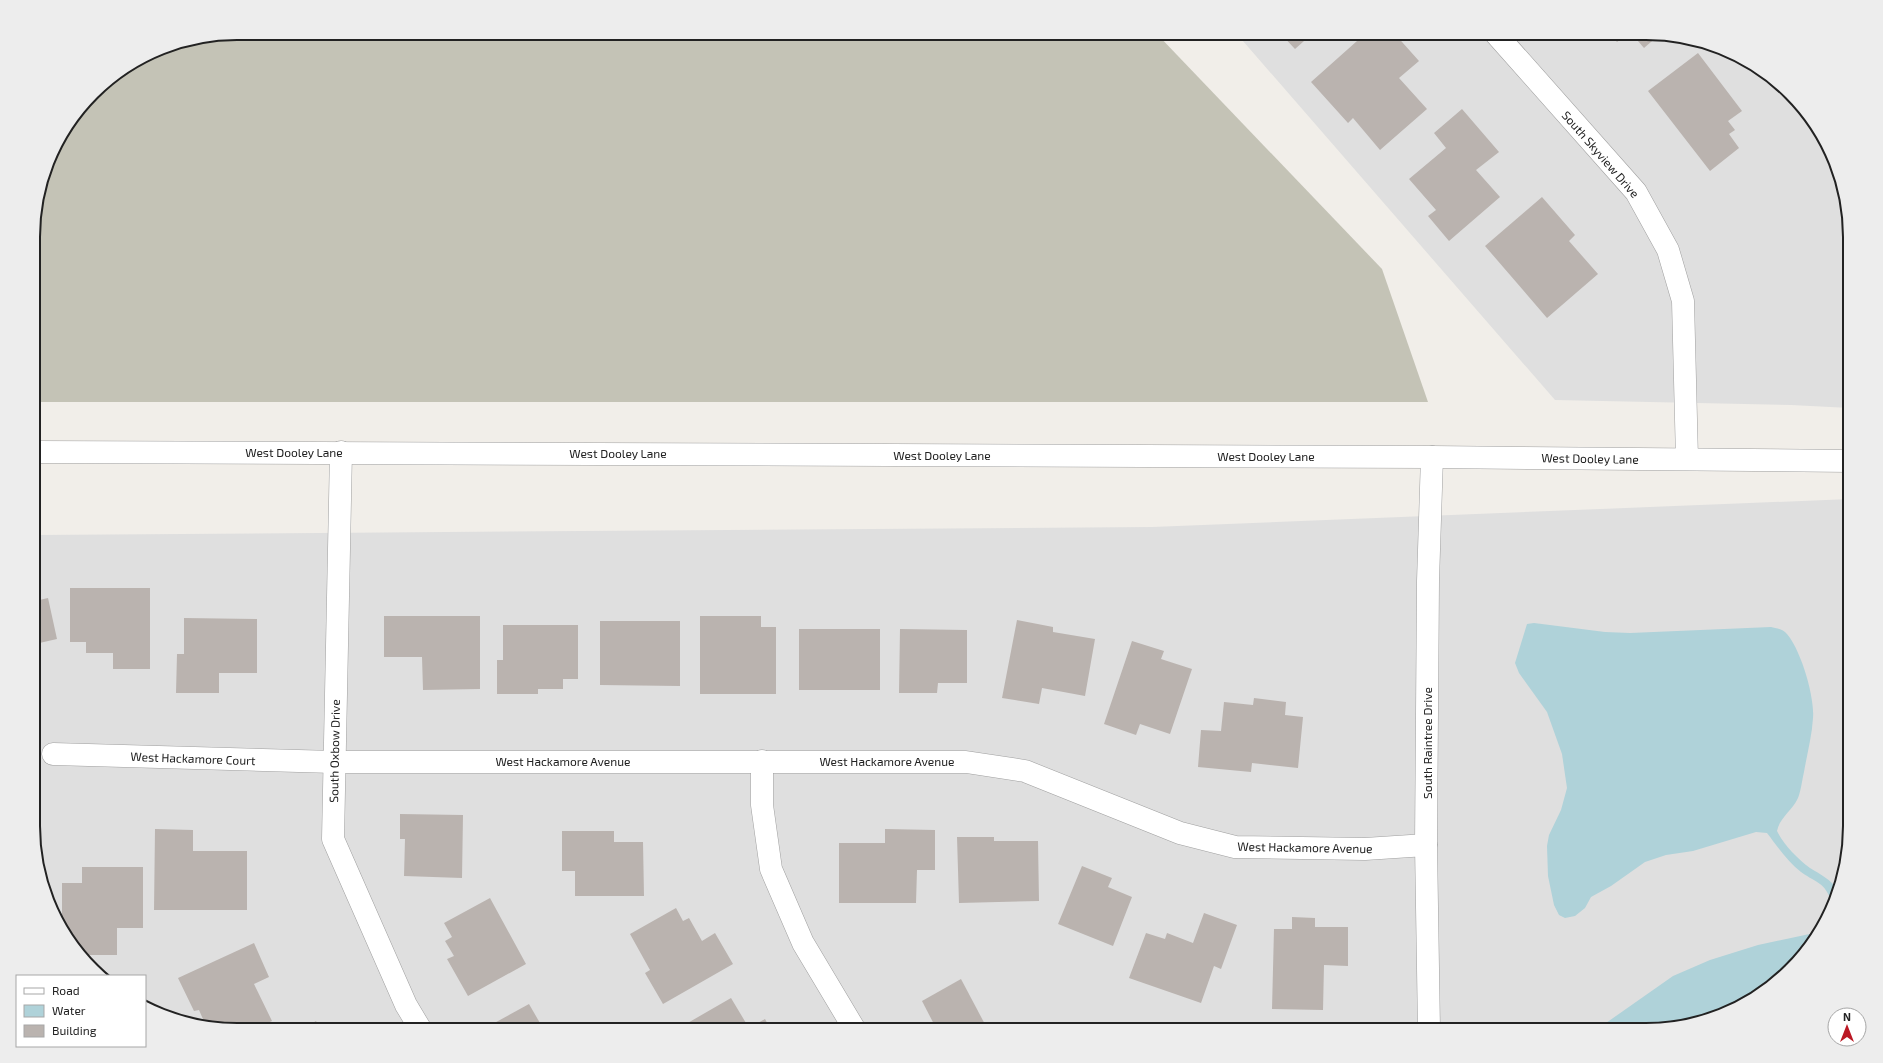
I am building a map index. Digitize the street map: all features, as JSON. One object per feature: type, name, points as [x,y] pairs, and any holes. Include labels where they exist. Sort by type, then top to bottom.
[{"type":"street","name":"South Skyview Drive","points":[[1501,40],[1636,192],[1668,250],[1683,301],[1687,459]]},
{"type":"street","name":"West Dooley Lane","points":[[40,452],[1432,457],[1843,461]]},
{"type":"street","name":"South Oxbow Drive","points":[[341,452],[333,838],[406,1005],[416,1023]]},
{"type":"street","name":"South Raintree Drive","points":[[1429,1023],[1426,845],[1428,580],[1432,457]]},
{"type":"street","name":"West Hackamore Court","points":[[53,754],[334,762]]},
{"type":"street","points":[[762,761],[762,805],[771,869],[803,943],[851,1023]]},
{"type":"street","name":"West Hackamore Avenue","points":[[334,762],[966,762],[1025,771],[1180,834],[1235,847],[1366,849],[1426,845]]},
{"type":"shaded area","points":[[224,40],[1163,40],[1382,269],[1428,402],[40,402],[40,224],[44,198],[50,173],[55,161],[66,138],[89,107],[107,89],[138,66],[173,50],[198,44]]},
{"type":"shaded area","points":[[1242,40],[1659,40],[1710,50],[1733,60],[1756,73],[1776,89],[1794,107],[1810,127],[1823,150],[1833,173],[1839,198],[1843,224],[1843,408],[1791,405],[1555,400]]},
{"type":"shaded area","points":[[1843,499],[1843,839],[1833,890],[1817,925],[1794,956],[1776,974],[1745,997],[1710,1013],[1659,1023],[224,1023],[173,1013],[146,1001],[146,975],[108,975],[89,956],[73,936],[60,913],[50,890],[40,839],[40,535],[1152,527]]},
{"type":"water","points":[[1534,623],[1605,632],[1630,633],[1771,627],[1785,632],[1796,648],[1805,672],[1812,698],[1813,718],[1811,738],[1801,789],[1795,803],[1781,822],[1777,831],[1783,841],[1796,856],[1810,868],[1829,880],[1834,886],[1830,898],[1820,884],[1801,872],[1792,864],[1767,833],[1756,832],[1693,851],[1666,855],[1645,862],[1611,886],[1591,897],[1585,908],[1575,916],[1565,918],[1559,915],[1554,905],[1548,876],[1547,846],[1549,835],[1561,810],[1567,788],[1562,754],[1547,712],[1519,673],[1515,663],[1527,624]]},
{"type":"water","points":[[1812,934],[1794,956],[1776,974],[1745,997],[1722,1008],[1710,1013],[1685,1019],[1659,1023],[1606,1023],[1673,976],[1710,960],[1758,945]]},
{"type":"building","points":[[1287,40],[1305,40],[1295,49]]},
{"type":"building","points":[[1358,40],[1400,40],[1419,61],[1399,78],[1427,109],[1380,150],[1353,118],[1348,123],[1311,82]]},
{"type":"building","points":[[1637,40],[1653,40],[1644,48]]},
{"type":"building","points":[[1698,53],[1742,111],[1728,121],[1735,130],[1729,134],[1739,148],[1710,171],[1648,91]]},
{"type":"building","points":[[1462,109],[1499,152],[1476,170],[1500,197],[1449,241],[1428,216],[1436,210],[1409,179],[1446,148],[1434,133]]},
{"type":"building","points":[[1542,197],[1575,235],[1569,241],[1598,274],[1547,318],[1485,246]]},
{"type":"building","points":[[70,588],[150,588],[150,669],[113,669],[113,653],[86,653],[86,642],[70,642]]},
{"type":"building","points":[[48,598],[57,639],[40,643],[40,600]]},
{"type":"building","points":[[384,616],[480,616],[480,689],[423,690],[422,657],[384,657]]},
{"type":"building","points":[[700,616],[761,616],[761,627],[776,627],[776,694],[700,694]]},
{"type":"building","points":[[184,618],[257,619],[257,673],[219,673],[219,693],[176,693],[177,654],[184,654]]},
{"type":"building","points":[[1017,620],[1053,627],[1053,632],[1095,639],[1085,696],[1042,688],[1039,704],[1002,698]]},
{"type":"building","points":[[600,621],[680,621],[680,686],[600,685]]},
{"type":"building","points":[[503,625],[578,625],[578,679],[563,679],[563,689],[538,689],[538,694],[497,694],[497,660],[503,660]]},
{"type":"building","points":[[799,629],[880,629],[880,690],[799,690]]},
{"type":"building","points":[[900,629],[967,630],[967,683],[938,683],[937,693],[899,693]]},
{"type":"building","points":[[1132,641],[1164,651],[1161,659],[1192,669],[1170,734],[1140,724],[1136,735],[1104,724]]},
{"type":"building","points":[[1254,698],[1286,702],[1285,715],[1303,717],[1298,768],[1252,763],[1251,772],[1198,767],[1201,730],[1221,731],[1224,702],[1253,705]]},
{"type":"building","points":[[400,814],[463,815],[462,878],[404,876],[405,839],[400,839]]},
{"type":"building","points":[[155,829],[193,830],[193,851],[247,851],[247,910],[154,910]]},
{"type":"building","points":[[885,829],[935,830],[935,870],[917,870],[916,903],[839,903],[839,843],[885,843]]},
{"type":"building","points":[[562,831],[614,831],[614,842],[643,842],[644,896],[575,896],[575,871],[562,871]]},
{"type":"building","points":[[957,837],[994,837],[994,841],[1038,841],[1039,901],[959,903]]},
{"type":"building","points":[[1082,866],[1112,878],[1108,887],[1132,897],[1113,946],[1058,924]]},
{"type":"building","points":[[82,867],[143,867],[143,928],[117,928],[117,955],[88,955],[73,936],[62,917],[62,883],[82,883]]},
{"type":"building","points":[[490,898],[526,964],[468,996],[447,959],[454,956],[445,941],[452,937],[444,923]]},
{"type":"building","points":[[676,908],[683,921],[689,918],[702,941],[715,933],[733,964],[663,1004],[645,973],[650,970],[630,934]]},
{"type":"building","points":[[1204,913],[1237,925],[1221,969],[1214,966],[1201,1003],[1129,978],[1146,933],[1165,939],[1167,933],[1193,943]]},
{"type":"building","points":[[1292,917],[1315,918],[1315,927],[1348,927],[1348,966],[1324,965],[1323,1010],[1272,1009],[1274,929],[1292,929]]},
{"type":"building","points":[[254,943],[269,977],[254,984],[272,1021],[268,1023],[224,1023],[203,1020],[199,1010],[194,1011],[178,978]]},
{"type":"building","points":[[961,979],[984,1023],[933,1023],[922,1001]]},
{"type":"building","points":[[731,998],[746,1023],[688,1023]]},
{"type":"building","points":[[529,1004],[540,1023],[494,1023]]},
{"type":"building","points":[[765,1019],[767,1023],[758,1023]]}]
